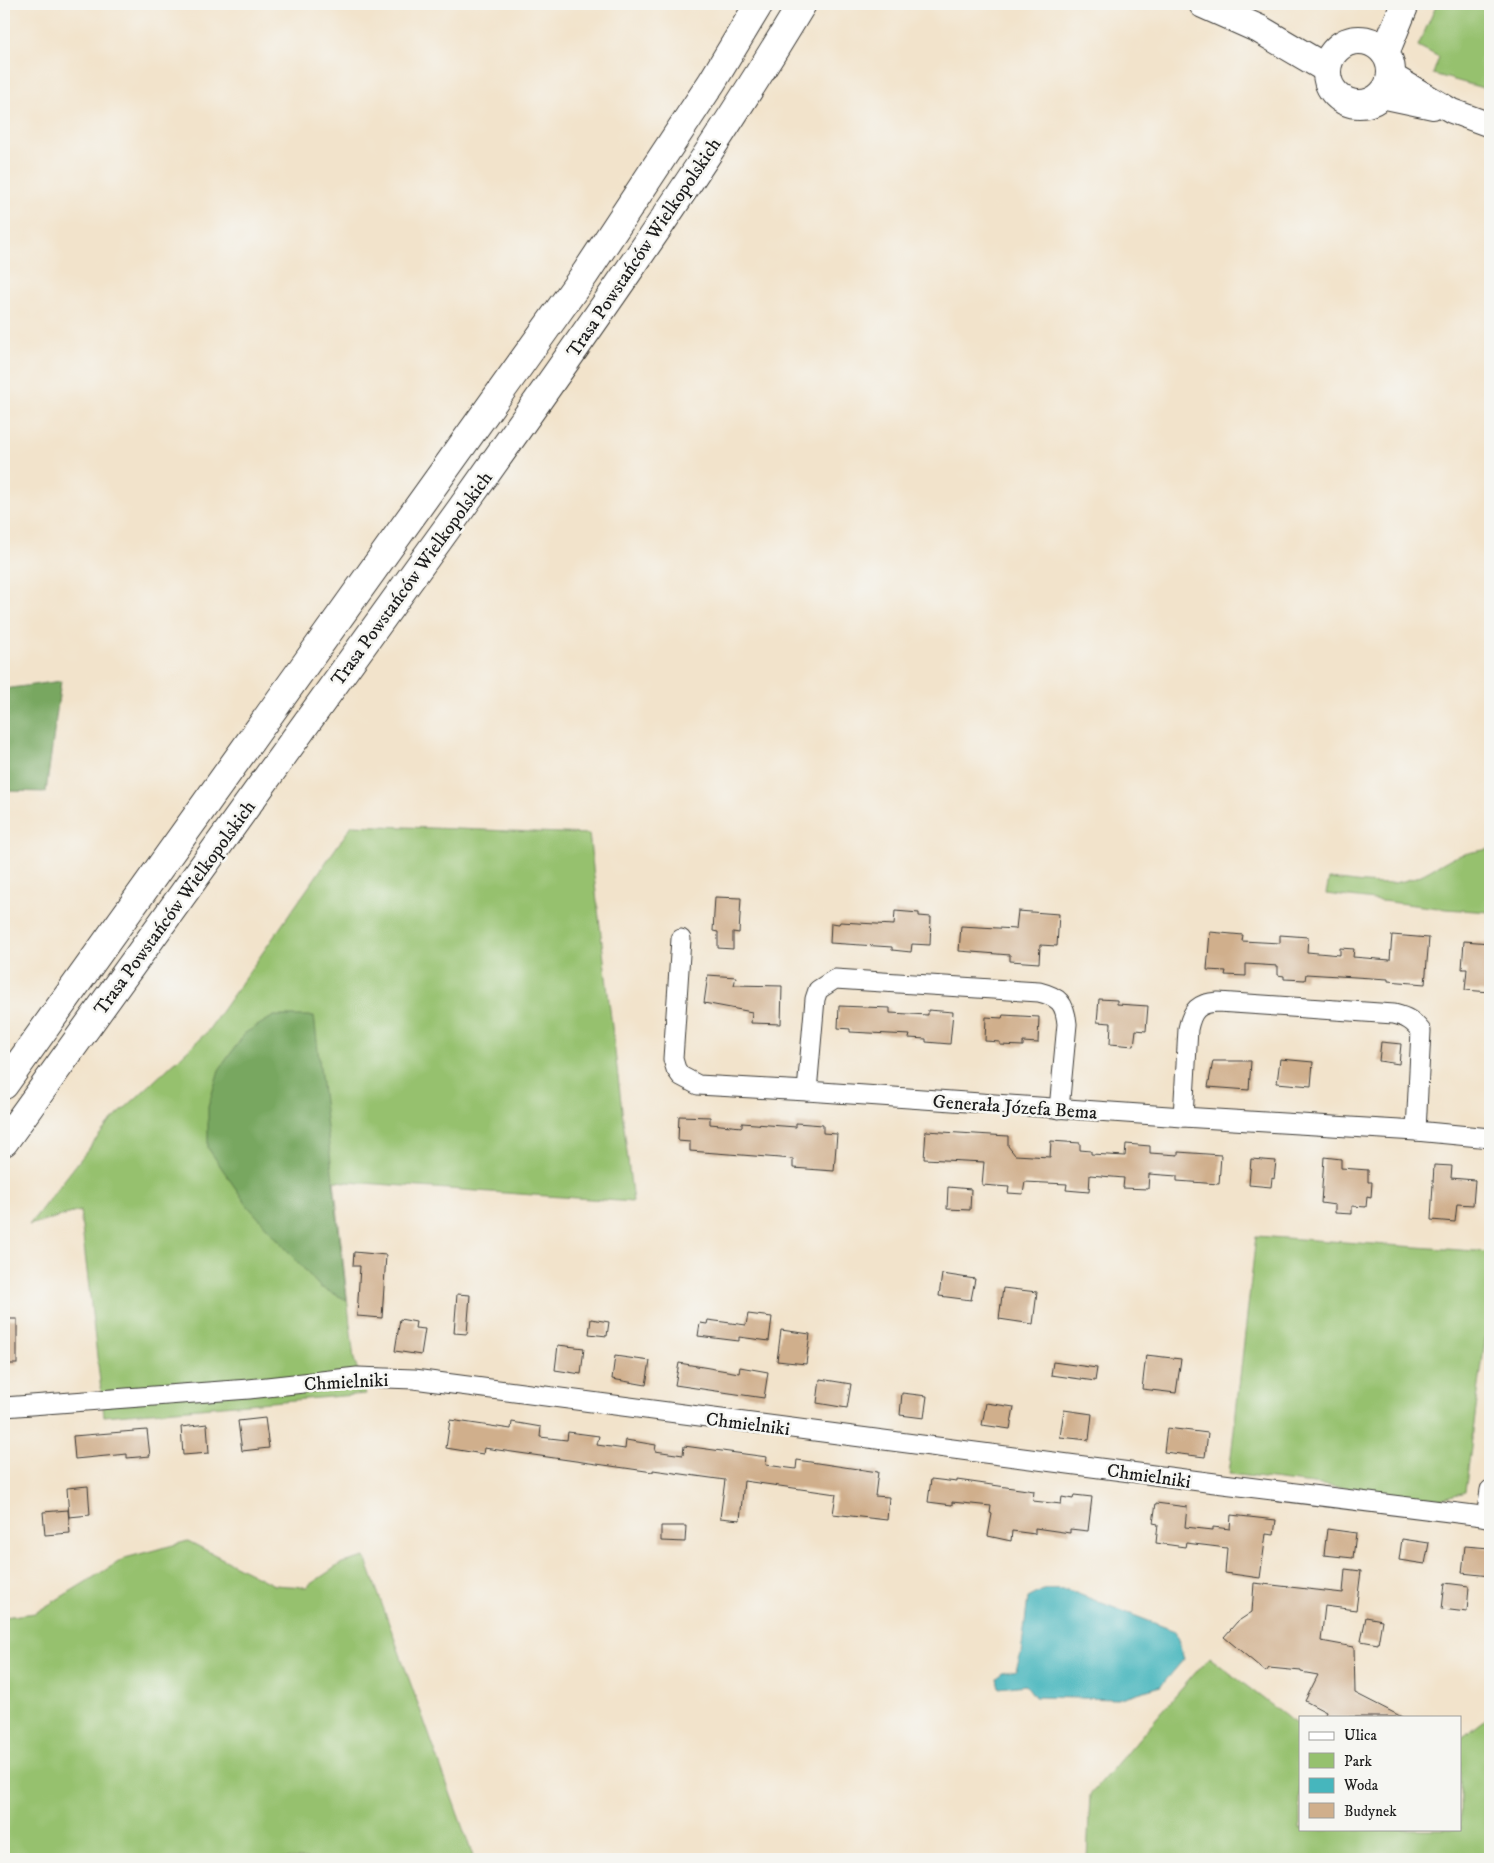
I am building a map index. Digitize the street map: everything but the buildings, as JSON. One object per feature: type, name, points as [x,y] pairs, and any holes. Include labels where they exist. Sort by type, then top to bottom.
[{"type":"main road","name":"Trasa Powstańców Wielkopolskich","points":[[4,1085],[579,282],[712,82],[759,4]]},
{"type":"main road","name":"Trasa Powstańców Wielkopolskich","points":[[4,1142],[600,314],[689,182],[802,4]]},
{"type":"main road","points":[[1203,4],[1259,29],[1326,70]]},
{"type":"main road","points":[[1373,62],[1331,55],[1326,70],[1329,86],[1345,102],[1361,105],[1372,102],[1373,62],[1394,4]]},
{"type":"main road","points":[[1373,62],[1405,4]]},
{"type":"main road","points":[[1259,29],[1306,40],[1373,62]]},
{"type":"street","points":[[1373,62],[1452,111],[1490,125]]},
{"type":"street","name":"Generała Józefa Bema","points":[[681,939],[673,1059],[676,1069],[681,1076],[698,1085],[1183,1118],[1416,1131],[1490,1138]]},
{"type":"street","points":[[807,1091],[815,999],[818,990],[835,979],[1039,992],[1050,995],[1060,1001],[1066,1012],[1067,1024],[1059,1109]]},
{"type":"street","points":[[1183,1118],[1188,1029],[1191,1015],[1206,1003],[1218,1002],[1406,1016],[1421,1031],[1416,1131]]},
{"type":"street","name":"Chmielniki","points":[[4,1407],[249,1389],[357,1377],[414,1379],[1488,1517]]},
{"type":"street","points":[[1488,1517],[1490,1490]]},
{"type":"green space","points":[[1437,4],[1490,4],[1490,90],[1433,74],[1439,57],[1418,46]]},
{"type":"green space","points":[[61,681],[46,792],[4,791],[4,689]]},
{"type":"green space","points":[[352,825],[589,834],[633,1202],[334,1181],[354,1359],[366,1394],[104,1416],[80,1211],[29,1225],[108,1124],[207,1032]]},
{"type":"green space","points":[[1490,849],[1490,912],[1446,909],[1326,894],[1329,879],[1388,884],[1419,876],[1452,858],[1466,853]]},
{"type":"green space","points":[[274,1016],[314,1016],[347,1300],[320,1287],[247,1205],[208,1148],[208,1107],[219,1070],[245,1033]]},
{"type":"green space","points":[[1256,1236],[1490,1252],[1490,1303],[1465,1492],[1440,1499],[1229,1474]]},
{"type":"green space","points":[[188,1541],[274,1585],[306,1587],[342,1563],[365,1557],[474,1859],[4,1859],[4,1617],[35,1613],[125,1558]]},
{"type":"green space","points":[[1209,1657],[1299,1726],[1299,1830],[1462,1830],[1462,1737],[1490,1716],[1490,1859],[1087,1859],[1090,1795]]},
{"type":"water","points":[[1045,1589],[1068,1590],[1175,1631],[1184,1659],[1161,1686],[1118,1699],[1035,1697],[1026,1685],[999,1688],[997,1678],[1002,1673],[1016,1670],[1021,1654],[1028,1598]]}]
